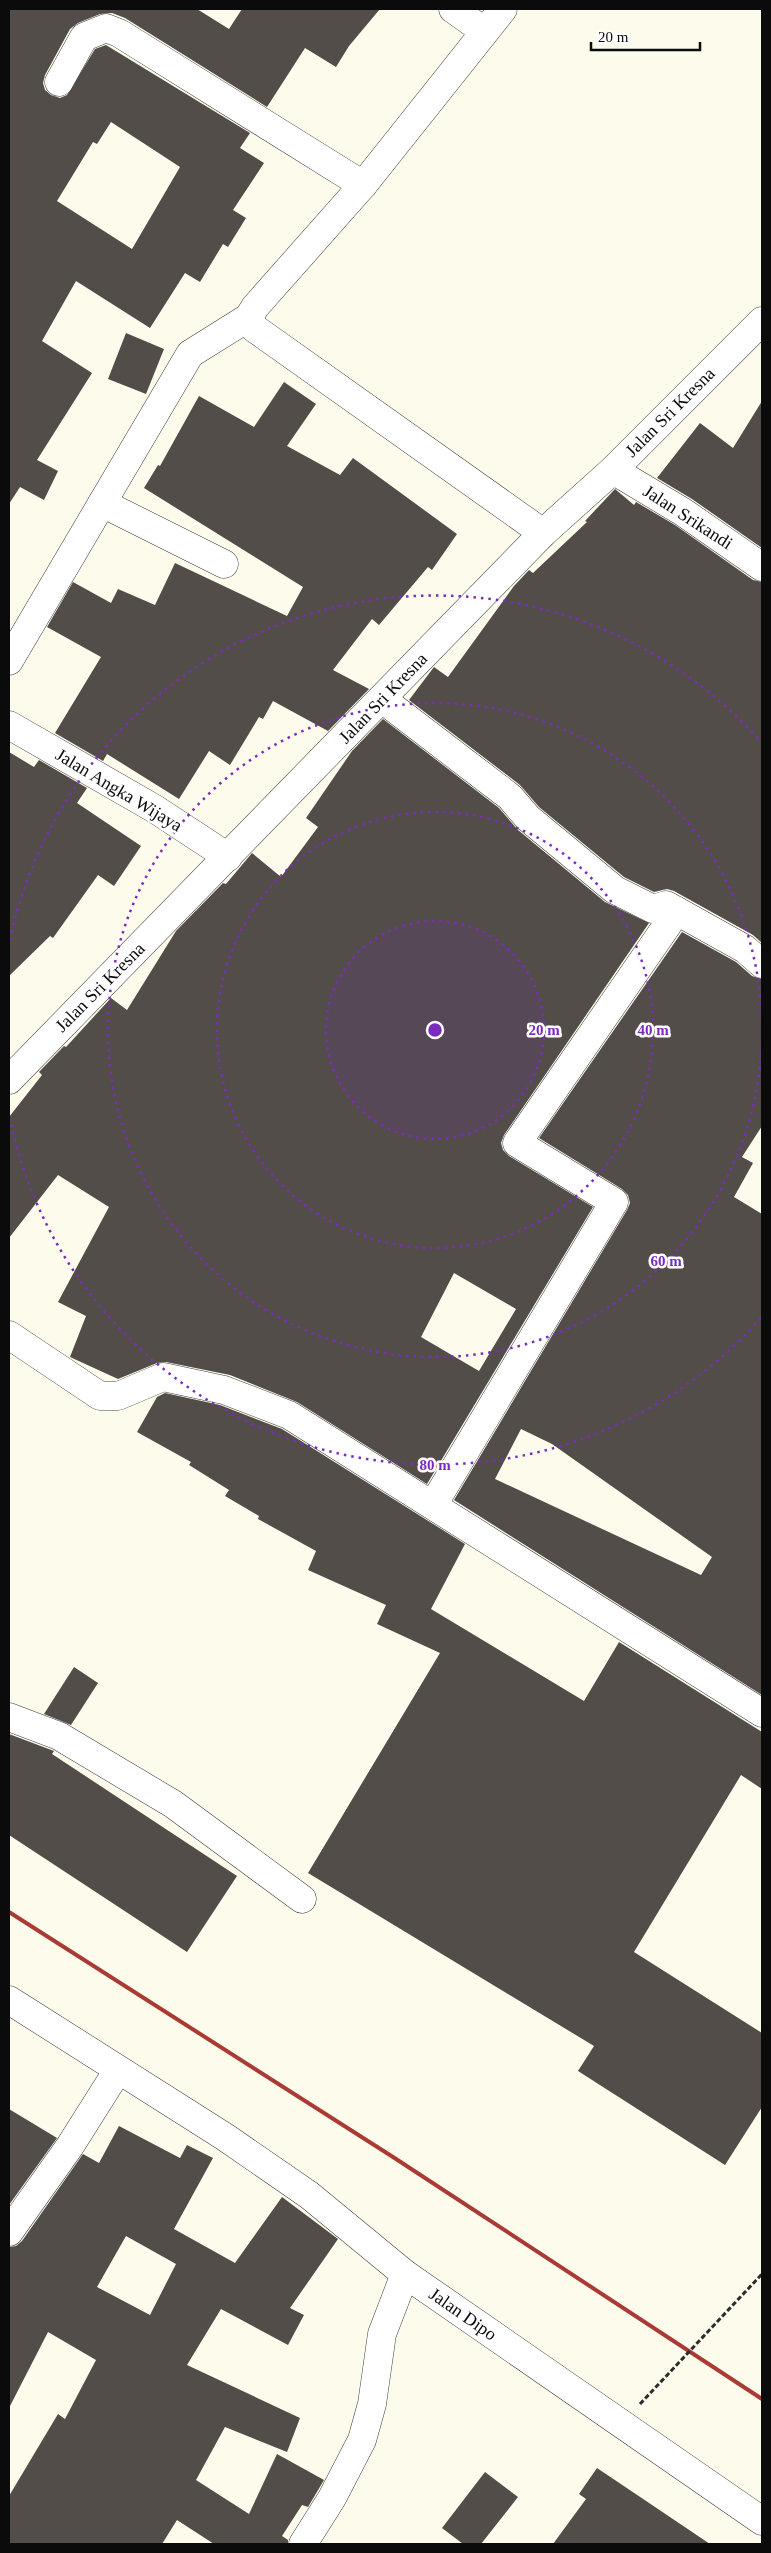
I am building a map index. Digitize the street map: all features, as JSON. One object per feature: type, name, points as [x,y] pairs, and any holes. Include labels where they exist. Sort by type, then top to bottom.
[{"type":"street","points":[[453,9],[484,31]]},
{"type":"street","points":[[9,662],[190,354],[249,317],[255,306],[363,185],[503,9]]},
{"type":"street","points":[[59,82],[84,37],[106,28],[119,33],[363,185]]},
{"type":"street","points":[[249,317],[254,328],[543,533]]},
{"type":"street","name":"Jalan Sri Kresna","points":[[9,1080],[543,533],[613,470],[762,321]]},
{"type":"street","name":"Jalan Srikandi","points":[[613,470],[683,512],[762,567]]},
{"type":"street","points":[[102,503],[224,564]]},
{"type":"street","points":[[382,699],[510,797],[528,818],[615,890],[653,909],[666,905],[745,948],[762,964]]},
{"type":"street","name":"Jalan Angka Wijaya","points":[[9,725],[155,809],[228,857]]},
{"type":"street","points":[[433,1505],[614,1202],[517,1143],[677,911]]},
{"type":"street","points":[[9,1335],[100,1396],[118,1396],[162,1377],[224,1390],[289,1415],[762,1713]]},
{"type":"street","points":[[9,1716],[59,1736],[173,1804],[302,1899]]},
{"type":"street","name":"Jalan Dipo","points":[[9,2000],[225,2137],[308,2195],[404,2274],[762,2521]]},
{"type":"street","points":[[9,2232],[70,2146],[118,2070]]},
{"type":"street","points":[[303,2544],[332,2498],[362,2440],[372,2404],[382,2334],[404,2274]]},
{"type":"path","points":[[640,2404],[762,2274]]},
{"type":"building","points":[[9,9],[197,9],[229,29],[242,9],[380,9],[349,46],[336,67],[305,48],[267,107],[125,18],[112,13],[100,14],[78,23],[70,29],[45,75],[43,83],[45,90],[51,95],[60,98],[67,95],[95,49],[106,45],[250,133],[240,148],[264,163],[233,210],[246,218],[228,247],[223,244],[200,282],[185,273],[150,328],[76,281],[42,341],[92,373],[37,460],[58,471],[44,500],[20,487],[9,504]],"holes":[[[111,122],[180,167],[132,249],[57,201],[93,142],[97,144]]]},
{"type":"building","points":[[126,333],[164,349],[146,394],[108,379]]},
{"type":"building","points":[[284,382],[316,404],[287,446],[340,475],[353,458],[457,534],[432,570],[428,567],[379,625],[372,619],[333,670],[369,689],[328,731],[273,701],[263,719],[259,717],[230,765],[209,751],[179,799],[107,754],[103,761],[55,733],[101,657],[47,627],[73,582],[111,603],[118,589],[155,605],[175,563],[287,616],[303,587],[144,488],[158,465],[160,466],[199,396],[254,427]]},
{"type":"building","points":[[762,401],[762,548],[692,499],[657,478],[700,423],[733,448]]},
{"type":"building","points":[[615,489],[634,505],[636,502],[675,525],[753,580],[762,582],[762,943],[753,935],[674,891],[667,889],[654,892],[624,877],[539,807],[520,785],[409,700],[434,667],[448,677],[514,586],[529,570],[533,573],[587,522],[585,521]]},
{"type":"building","points":[[383,719],[499,808],[518,830],[605,902],[649,923],[504,1135],[501,1143],[503,1150],[509,1156],[593,1207],[427,1484],[297,1402],[230,1375],[166,1362],[157,1363],[118,1379],[70,1357],[86,1316],[58,1302],[109,1207],[58,1175],[9,1238],[9,1117],[42,1075],[39,1072],[64,1046],[66,1047],[111,998],[127,1010],[176,931],[223,883],[226,884],[252,853],[281,877],[318,827],[306,818],[352,751]],"holes":[[[454,1273],[516,1309],[479,1371],[421,1337]]]},
{"type":"building","points":[[9,752],[34,767],[39,760],[87,788],[77,803],[141,846],[114,886],[98,875],[53,938],[50,936],[9,976]]},
{"type":"building","points":[[682,932],[736,962],[752,976],[762,979],[762,1126],[742,1157],[753,1163],[734,1197],[762,1214],[762,1695],[454,1500],[630,1203],[628,1195],[622,1189],[539,1138]],"holes":[[[521,1429],[552,1444],[712,1557],[701,1575],[495,1479]]]},
{"type":"building","points":[[165,1393],[220,1405],[282,1429],[465,1544],[431,1609],[584,1701],[619,1642],[762,1732],[762,1789],[741,1775],[634,1952],[762,2033],[762,2107],[725,2165],[578,2071],[594,2046],[308,1873],[440,1653],[377,1624],[386,1605],[308,1570],[316,1551],[258,1519],[259,1516],[225,1496],[229,1490],[189,1465],[191,1462],[137,1432],[157,1397]]},
{"type":"building","points":[[74,1667],[98,1683],[71,1725],[44,1714]]},
{"type":"building","points":[[9,1734],[54,1751],[52,1754],[237,1876],[187,1952],[9,1835]]},
{"type":"building","points":[[9,2109],[57,2138],[9,2205]]},
{"type":"building","points":[[119,2126],[180,2158],[187,2145],[213,2158],[174,2229],[235,2263],[282,2197],[338,2239],[290,2308],[304,2315],[288,2345],[221,2309],[187,2365],[300,2418],[287,2452],[225,2427],[196,2480],[249,2514],[277,2454],[324,2480],[308,2507],[302,2505],[282,2536],[288,2540],[288,2544],[214,2544],[177,2520],[162,2544],[9,2544],[9,2496],[58,2414],[65,2419],[96,2360],[48,2332],[9,2408],[9,2247],[16,2246],[22,2241],[83,2154],[99,2163]],"holes":[[[126,2236],[176,2264],[150,2315],[97,2287]]]},
{"type":"building","points":[[597,2468],[710,2544],[553,2544],[586,2499],[579,2494]]},
{"type":"building","points":[[485,2472],[518,2497],[481,2544],[463,2544],[442,2528]]},
{"type":"railway","points":[[9,1912],[393,2157],[762,2399]]}]
